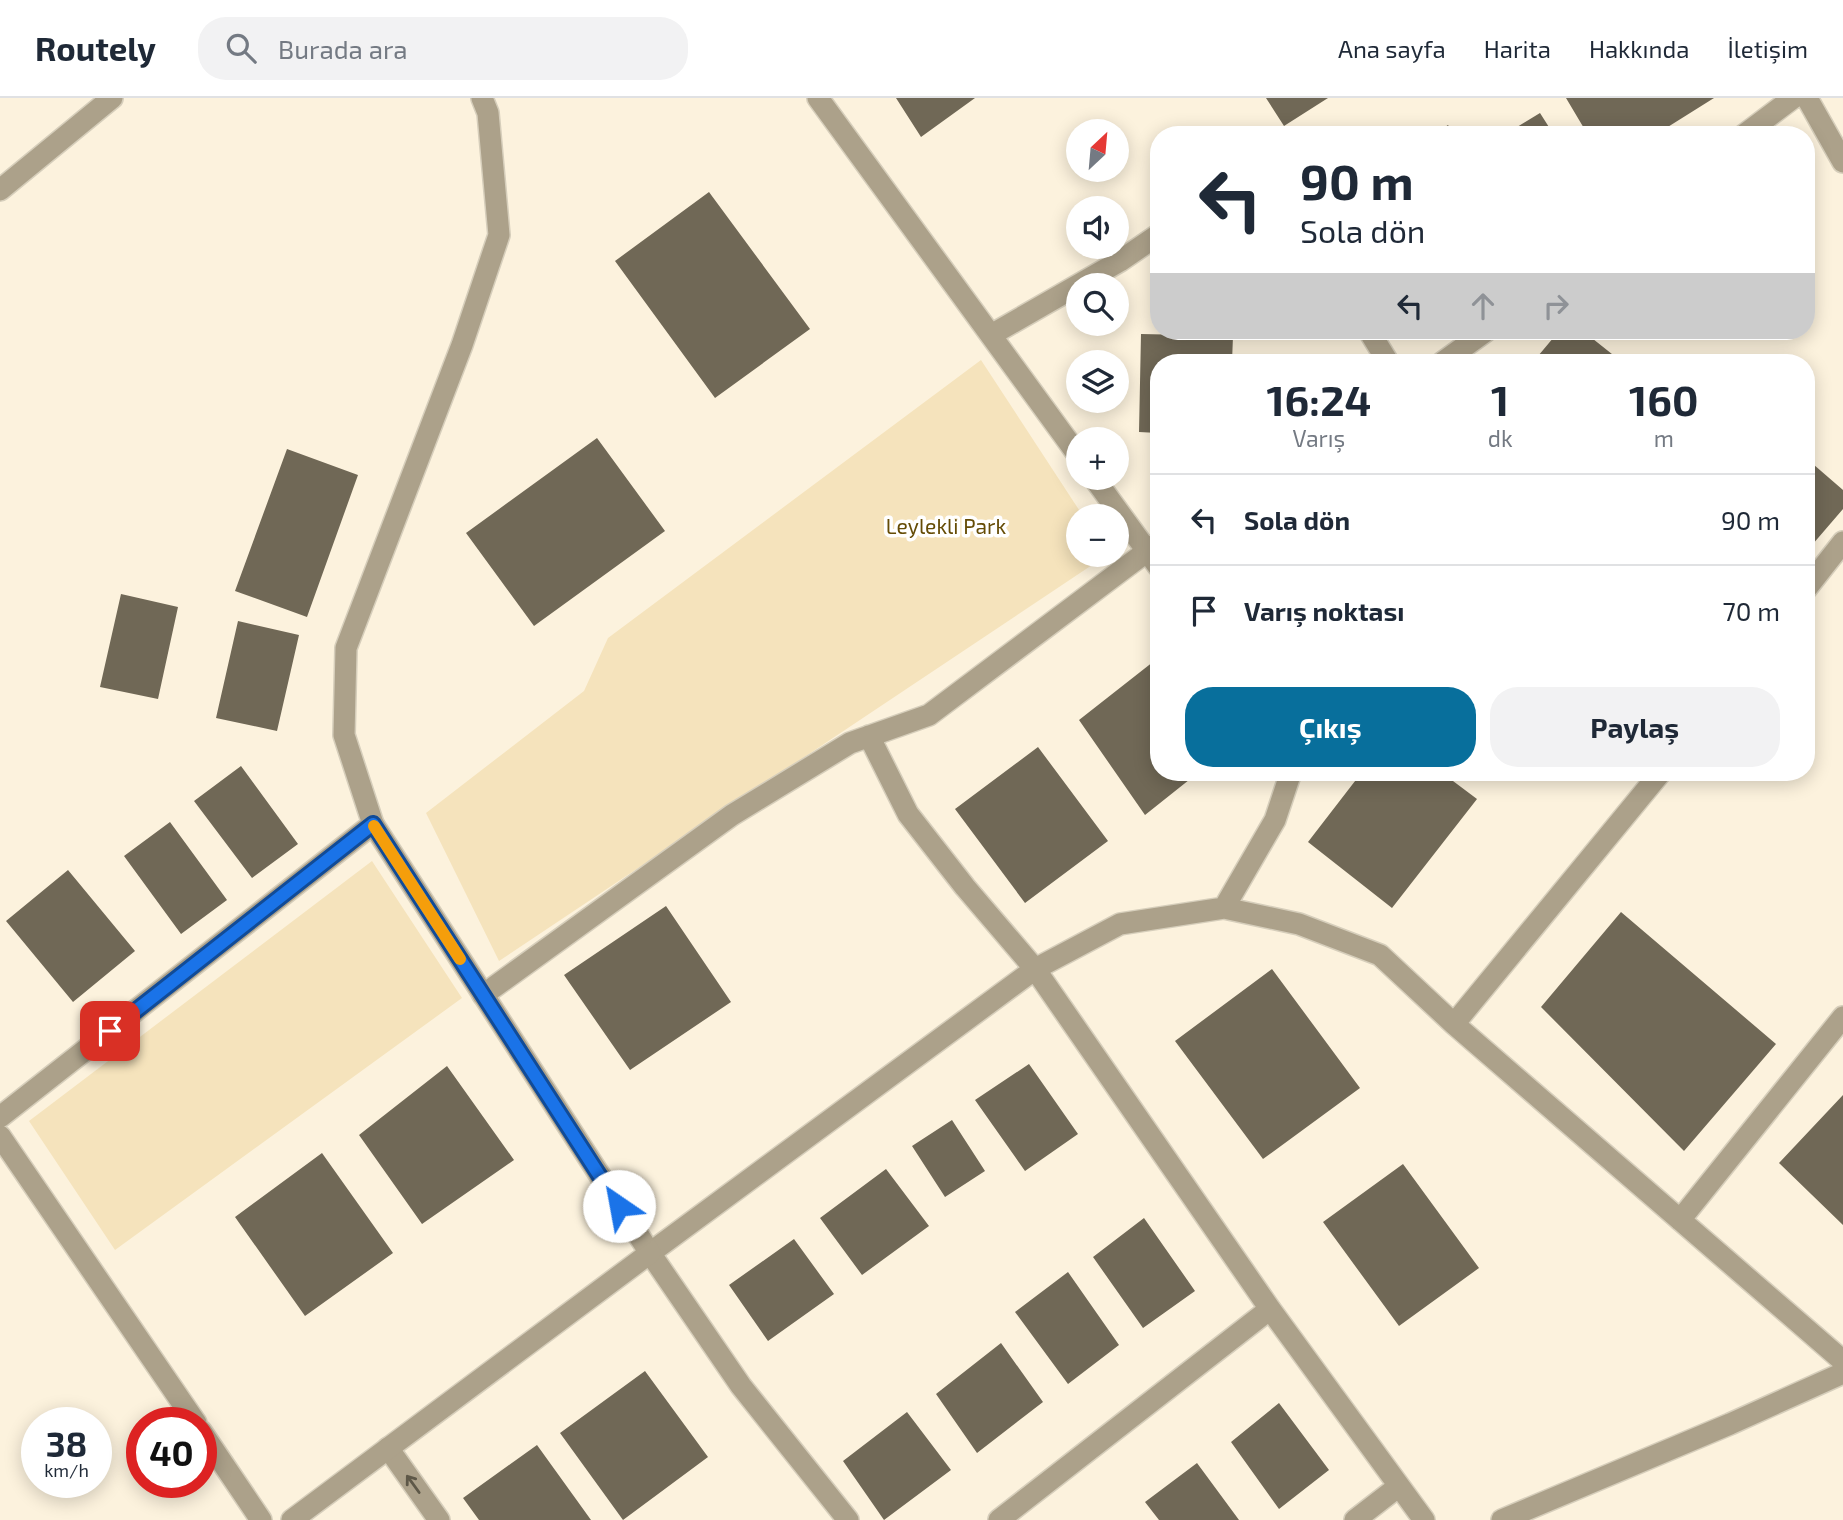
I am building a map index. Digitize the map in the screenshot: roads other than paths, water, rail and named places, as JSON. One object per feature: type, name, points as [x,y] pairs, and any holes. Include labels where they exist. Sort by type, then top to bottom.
[{"type":"street","points":[[0,190],[112,98]]},
{"type":"street","points":[[482,98],[488,113],[499,234],[462,345],[346,649],[344,734],[373,824],[650,1253],[741,1386],[848,1520]]},
{"type":"street","points":[[818,98],[1066,438]]},
{"type":"street","points":[[1756,126],[1793,98]]},
{"type":"street","points":[[1807,98],[1843,162]]},
{"type":"street","points":[[991,335],[1120,261],[1150,240]]},
{"type":"street","points":[[1454,354],[1474,340]]},
{"type":"street","points":[[1104,490],[1150,548]]},
{"type":"street","points":[[1815,578],[1843,542]]},
{"type":"street","points":[[483,995],[732,815],[850,743],[929,715],[1150,558]]},
{"type":"street","points":[[869,736],[908,814],[965,887],[1035,969],[1270,1309],[1424,1520]]},
{"type":"street","points":[[1224,908],[1275,820],[1289,781]]},
{"type":"street","points":[[1454,1024],[1654,781]]},
{"type":"street","points":[[0,1117],[373,824]]},
{"type":"street","points":[[299,1518],[388,1448],[1035,969],[1120,924],[1224,908],[1299,924],[1380,955],[1454,1024],[1843,1361]]},
{"type":"street","points":[[1680,1220],[1843,1017]]},
{"type":"street","points":[[0,1136],[184,1407]]},
{"type":"street","points":[[999,1520],[1270,1309]]},
{"type":"street","points":[[1502,1520],[1730,1424],[1843,1373]]},
{"type":"street","points":[[388,1448],[439,1520]]},
{"type":"street","points":[[217,1455],[261,1520]]},
{"type":"street","points":[[1355,1520],[1399,1486]]},
{"type":"park label","name":"Leylekli Park","points":[[946,527]]}]
